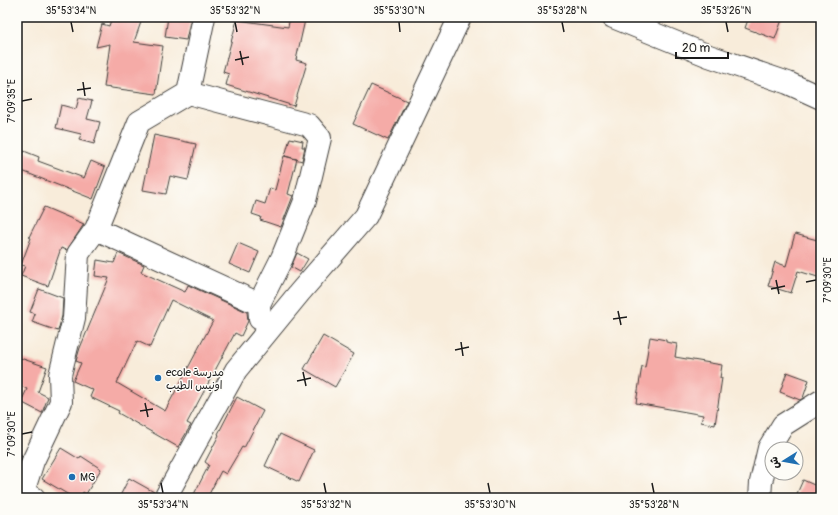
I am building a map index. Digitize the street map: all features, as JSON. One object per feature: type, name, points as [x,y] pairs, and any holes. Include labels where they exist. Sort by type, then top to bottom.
[{"type":"street","points":[[188,93],[204,17]]},
{"type":"street","points":[[165,498],[236,370],[300,292],[366,216],[460,17]]},
{"type":"street","points":[[613,17],[709,56],[788,83],[821,98]]},
{"type":"street","points":[[34,498],[23,492],[33,461],[61,402],[60,375],[74,318],[78,254],[96,229],[139,122],[188,93],[309,125],[320,138],[305,201],[282,258],[259,304],[262,338]]},
{"type":"street","points":[[96,229],[259,304]]},
{"type":"street","points":[[760,498],[761,482],[769,448],[782,425],[821,401]]},
{"type":"building","points":[[112,17],[127,17],[141,22],[134,42],[163,46],[156,94],[104,87],[110,44],[96,47],[102,24],[109,26]]},
{"type":"building","points":[[168,17],[191,17],[186,40],[165,37]]},
{"type":"building","points":[[290,17],[305,20],[296,60],[307,63],[294,106],[226,85],[229,74],[223,72],[237,20],[288,27]]},
{"type":"building","points":[[749,17],[783,17],[775,39],[745,28]]},
{"type":"building","points":[[371,85],[407,101],[388,140],[353,124]]},
{"type":"building","points":[[79,98],[92,101],[87,119],[100,122],[94,144],[79,140],[81,134],[56,128],[61,105],[76,109]]},
{"type":"building","points":[[154,135],[196,144],[188,180],[170,176],[166,194],[143,190]]},
{"type":"building","points":[[290,138],[303,141],[302,147],[305,147],[302,161],[285,156]]},
{"type":"building","points":[[24,151],[39,157],[38,161],[84,178],[91,161],[105,167],[93,199],[17,169]]},
{"type":"building","points":[[284,156],[297,159],[288,194],[293,196],[281,227],[260,220],[261,217],[252,214],[256,201],[265,204],[270,188],[275,190]]},
{"type":"building","points":[[44,207],[84,224],[67,250],[61,248],[48,286],[21,276],[25,266],[21,265],[31,238],[29,237]]},
{"type":"building","points":[[795,234],[821,241],[821,278],[798,271],[791,293],[768,286],[775,262],[786,266]]},
{"type":"building","points":[[238,243],[259,252],[250,273],[229,264]]},
{"type":"building","points":[[118,253],[144,265],[141,272],[185,292],[188,285],[247,312],[248,321],[241,336],[235,333],[187,423],[191,425],[178,447],[118,413],[119,411],[90,397],[93,390],[73,381],[81,363],[76,361],[80,348],[109,278],[95,276],[97,260],[114,263]],"holes":[[[171,300],[213,321],[165,411],[117,383],[137,341],[150,347]]]},
{"type":"building","points":[[297,253],[308,259],[300,272],[291,267]]},
{"type":"building","points":[[39,289],[63,298],[62,316],[58,331],[32,322],[35,314],[30,312]]},
{"type":"building","points":[[323,336],[354,354],[335,387],[304,369]]},
{"type":"building","points":[[650,337],[677,344],[675,357],[722,365],[720,378],[722,378],[715,425],[701,422],[703,415],[636,403],[642,366],[645,367]]},
{"type":"building","points":[[17,357],[47,367],[38,392],[48,397],[42,413],[21,402],[27,389],[17,384]]},
{"type":"building","points":[[787,372],[809,380],[803,398],[800,400],[780,392]]},
{"type":"building","points":[[237,397],[263,411],[244,448],[242,447],[226,474],[221,471],[207,498],[192,498],[209,465],[205,462]]},
{"type":"building","points":[[280,434],[314,450],[299,482],[265,466]]},
{"type":"building","name":"MG","points":[[61,448],[79,459],[81,456],[101,469],[86,494],[83,492],[80,498],[74,498],[42,479]]},
{"type":"building","points":[[17,453],[22,455],[17,470]]},
{"type":"building","points":[[129,478],[154,492],[153,498],[119,498]]},
{"type":"building","points":[[803,481],[821,488],[821,498],[795,498]]},
{"type":"place","name":"ecole مدرسة اونيس الطيب","points":[[158,378]]},
{"type":"place","name":"MG","points":[[72,477]]}]
